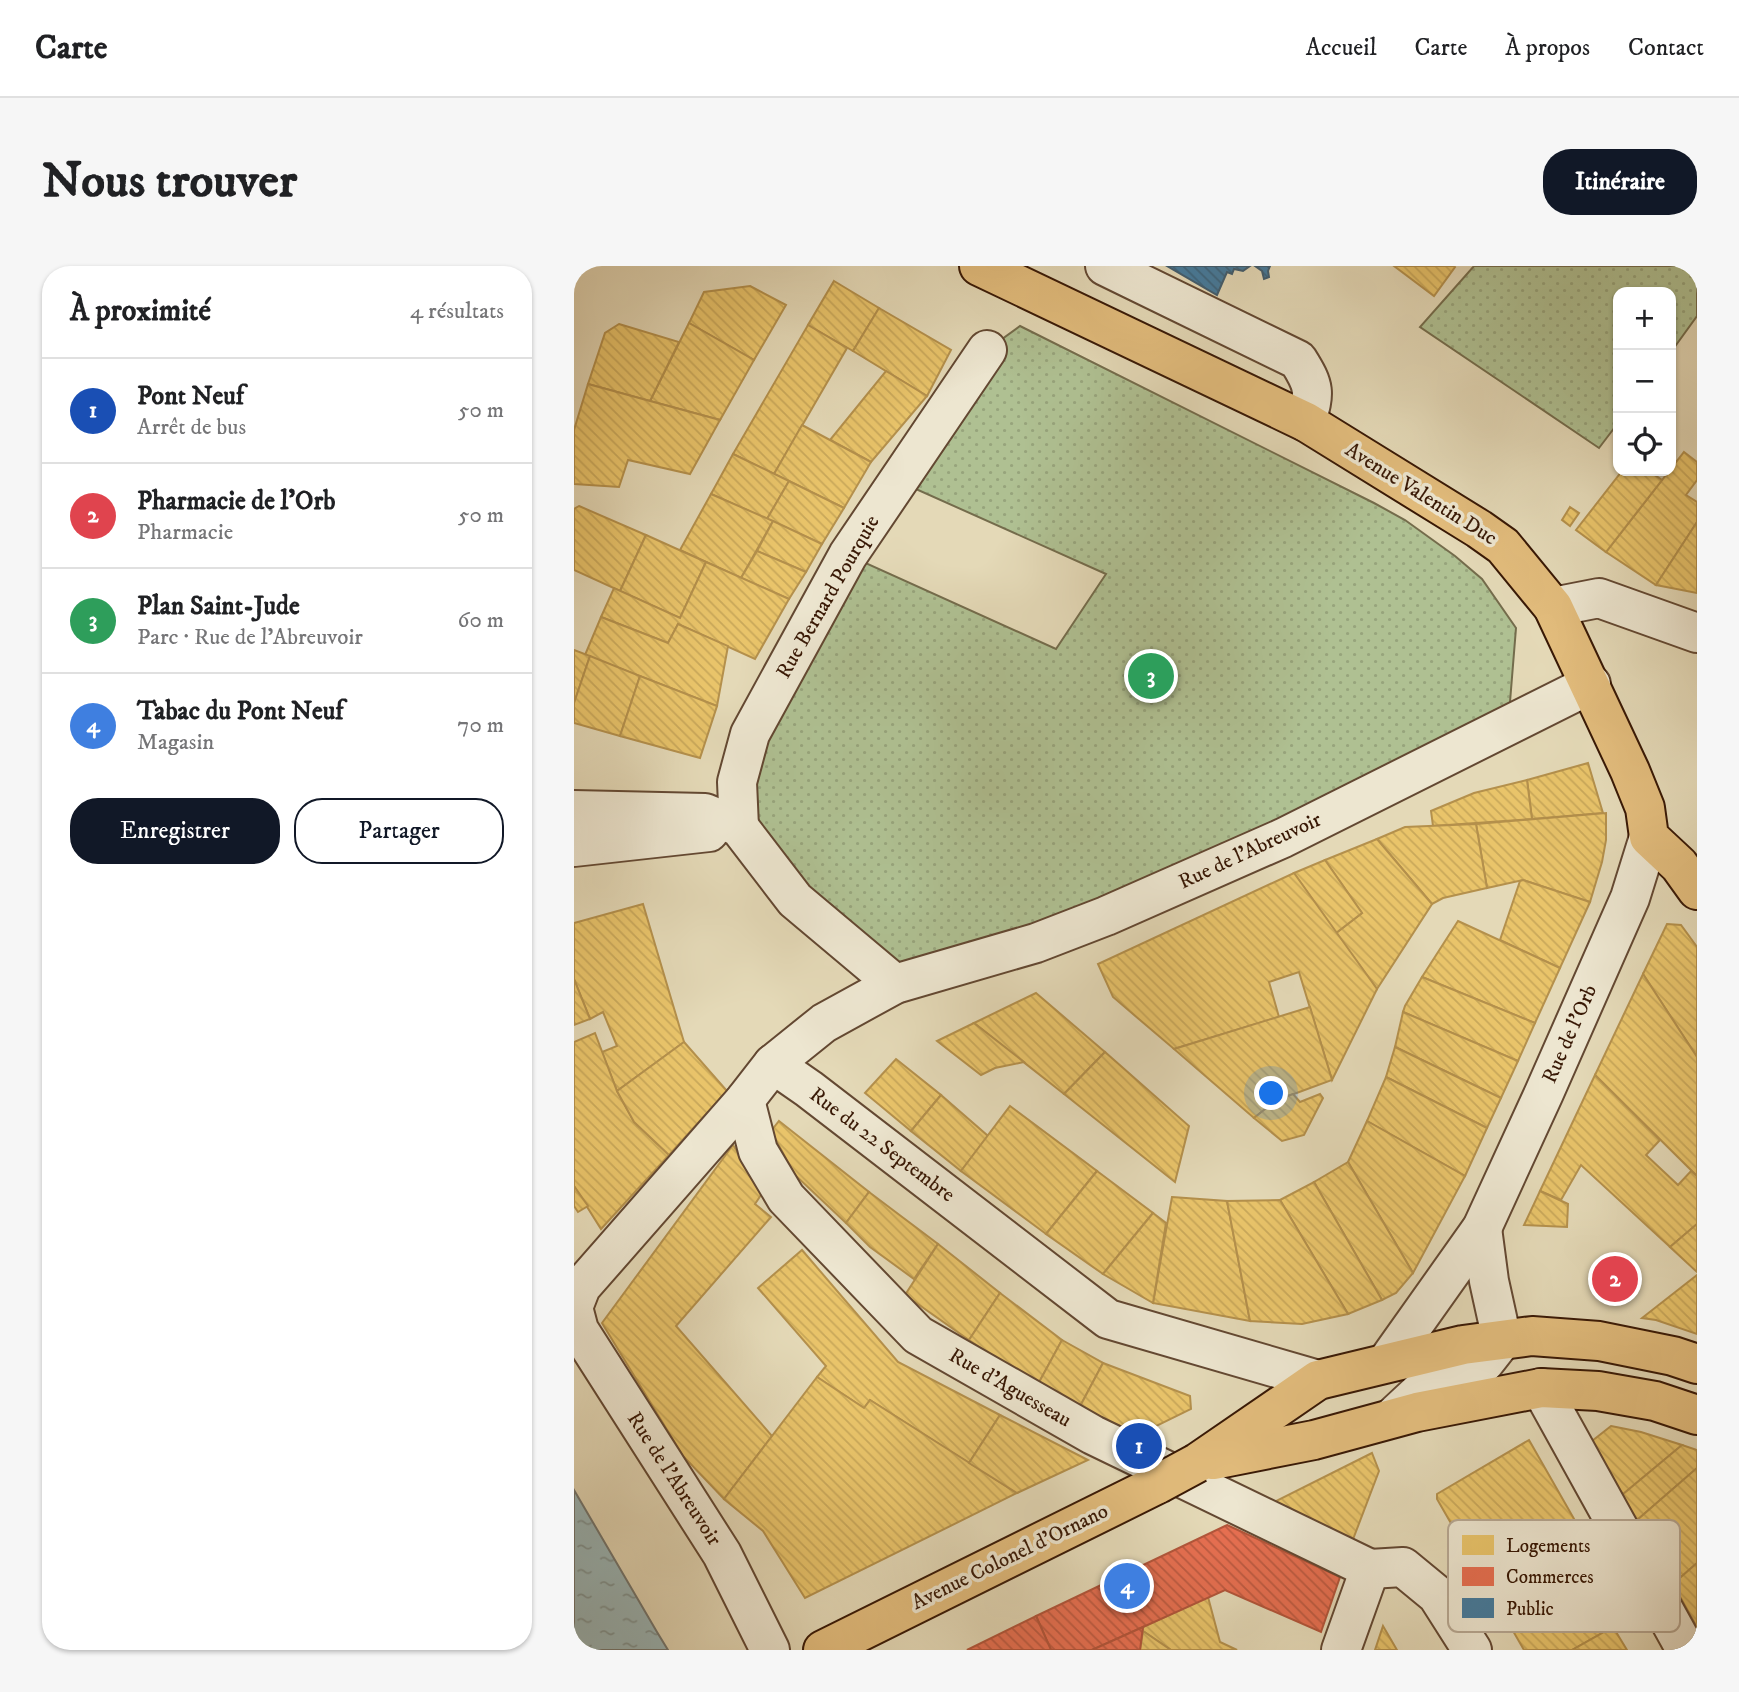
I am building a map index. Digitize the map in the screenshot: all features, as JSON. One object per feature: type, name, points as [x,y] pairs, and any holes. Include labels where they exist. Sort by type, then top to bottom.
[{"type":"main road","name":"Avenue Valentin Duc","points":[[979,266],[1307,422],[1503,546],[1553,607],[1591,684],[1645,808],[1649,837]]},
{"type":"main road","points":[[1649,837],[1679,864],[1697,890]]},
{"type":"main road","name":"Avenue Colonel d'Ornano","points":[[823,1650],[1197,1463],[1318,1380],[1463,1345],[1532,1336],[1599,1340],[1697,1364]]},
{"type":"main road","name":"Avenue Colonel d'Ornano","points":[[1197,1463],[1314,1440],[1392,1418],[1541,1388],[1598,1391],[1654,1401],[1697,1415]]},
{"type":"street","points":[[1105,266],[1298,360],[1311,380],[1313,390],[1307,422]]},
{"type":"street","name":"Rue Bernard Pourquie","points":[[739,827],[737,782],[750,734],[848,555],[987,350]]},
{"type":"street","points":[[1553,607],[1599,598],[1697,633]]},
{"type":"street","name":"Rue de l'Abreuvoir","points":[[895,984],[1006,954],[1106,916],[1283,838],[1591,684]]},
{"type":"street","points":[[574,810],[705,813],[739,827],[794,900],[895,984],[824,1023],[773,1064],[745,1100],[581,1287],[574,1305]]},
{"type":"street","points":[[574,847],[739,827]]},
{"type":"street","name":"Rue de l'Orb","points":[[1387,1362],[1482,1228],[1630,898],[1649,837]]},
{"type":"street","name":"Rue du 22 Septembre","points":[[773,1064],[1108,1319],[1318,1380]]},
{"type":"street","name":"Rue d'Aguesseau","points":[[745,1100],[758,1151],[786,1198],[918,1335],[1093,1435],[1370,1569]]},
{"type":"street","points":[[1482,1228],[1489,1281],[1502,1340]]},
{"type":"street","name":"Rue de l'Abreuvoir","points":[[574,1311],[579,1330],[722,1554],[770,1650]]},
{"type":"street","name":"Avenue Colonel d'Ornano","points":[[1392,1418],[1421,1391],[1484,1363],[1502,1340]]},
{"type":"street","points":[[1541,1388],[1614,1520]]},
{"type":"street","points":[[1341,1650],[1370,1569],[1403,1567],[1437,1595],[1448,1612]]},
{"type":"street","points":[[1461,1632],[1472,1650]]},
{"type":"street","points":[[1676,1632],[1686,1650]]},
{"type":"green space","points":[[1474,266],[1697,266],[1697,316],[1676,345],[1676,287],[1613,287],[1613,430],[1599,448],[1420,327]]},
{"type":"green space","points":[[1020,326],[1374,503],[1405,520],[1455,556],[1482,579],[1516,628],[1511,716],[1106,916],[895,984],[739,827],[737,782],[848,555],[1056,649],[1106,574],[898,481],[987,350]]},
{"type":"water","points":[[574,1490],[657,1632],[668,1650],[574,1650]]},
{"type":"building: Logements","points":[[1394,266],[1454,266],[1455,267],[1434,296]]},
{"type":"building: Logements","points":[[834,281],[879,308],[853,351],[808,325]]},
{"type":"building: Logements","points":[[750,286],[786,305],[754,360],[689,323],[704,292]]},
{"type":"building: Logements","points":[[879,308],[951,350],[927,396],[853,351]]},
{"type":"building: Logements","points":[[689,323],[754,360],[720,420],[650,401]]},
{"type":"building: Logements","points":[[619,324],[679,342],[650,401],[588,384],[605,333]]},
{"type":"building: Logements","points":[[808,325],[847,348],[774,474],[733,454]]},
{"type":"building: Logements","points":[[886,371],[927,396],[871,462],[830,440]]},
{"type":"building: Logements","points":[[588,384],[720,420],[690,474],[628,460],[619,487],[574,484],[574,430]]},
{"type":"building: Logements","points":[[802,425],[871,462],[844,508],[774,474]]},
{"type":"building: Logements","points":[[1684,452],[1697,462],[1697,480],[1686,495],[1697,502],[1697,522],[1656,585],[1606,552],[1665,476],[1676,476],[1676,462]]},
{"type":"building: Logements","points":[[733,454],[789,481],[767,519],[711,494]]},
{"type":"building: Logements","points":[[1618,476],[1656,476],[1662,480],[1606,552],[1576,530]]},
{"type":"building: Logements","points":[[789,481],[844,508],[822,544],[767,519]]},
{"type":"building: Logements","points":[[711,494],[773,521],[741,578],[680,550]]},
{"type":"building: Logements","points":[[579,506],[646,535],[620,591],[574,570],[574,509]]},
{"type":"building: Logements","points":[[1570,507],[1579,513],[1570,526],[1562,520]]},
{"type":"building: Logements","points":[[773,521],[822,544],[806,572],[757,551]]},
{"type":"building: Logements","points":[[1697,522],[1697,593],[1656,585]]},
{"type":"building: Logements","points":[[646,535],[706,562],[680,618],[620,591]]},
{"type":"building: Logements","points":[[757,551],[806,572],[789,599],[741,578]]},
{"type":"building: Logements","points":[[706,562],[789,599],[755,659],[678,624],[668,643],[601,617],[614,588],[680,618]]},
{"type":"building: Logements","points":[[601,617],[668,643],[678,624],[728,646],[717,706],[585,655]]},
{"type":"building: Logements","points":[[574,650],[590,656],[574,703]]},
{"type":"building: Logements","points":[[590,656],[640,676],[620,736],[574,723],[574,703]]},
{"type":"building: Logements","points":[[640,676],[717,706],[700,758],[620,736]]},
{"type":"building: Logements","points":[[1588,763],[1603,813],[1532,819],[1527,780]]},
{"type":"building: Logements","points":[[1527,780],[1532,819],[1433,826],[1431,811],[1474,793]]},
{"type":"building: Logements","points":[[1606,813],[1606,840],[1590,902],[1523,880],[1487,888],[1476,824]]},
{"type":"building: Logements","points":[[1476,824],[1487,888],[1443,898],[1432,904],[1377,839],[1405,827]]},
{"type":"building: Logements","points":[[1377,839],[1432,904],[1377,989],[1336,933],[1362,913],[1325,860]]},
{"type":"building: Logements","points":[[1325,860],[1362,913],[1336,933],[1294,873]]},
{"type":"building: Logements","points":[[1294,873],[1377,989],[1332,1080],[1299,972],[1269,982],[1279,1017],[1174,1049],[1113,997],[1098,964]]},
{"type":"building: Logements","points":[[1520,881],[1590,902],[1560,968],[1500,940]]},
{"type":"building: Logements","points":[[643,904],[684,1042],[617,1091],[602,1052],[617,1046],[603,1012],[590,1019],[574,979],[574,923]]},
{"type":"building: Logements","points":[[1458,921],[1560,968],[1535,1023],[1422,977]]},
{"type":"building: Logements","points":[[1667,924],[1681,925],[1697,947],[1697,1057],[1643,974]]},
{"type":"building: Logements","points":[[1643,974],[1697,1057],[1697,1176],[1595,1075]]},
{"type":"building: Logements","points":[[1422,977],[1535,1023],[1518,1061],[1403,1012]]},
{"type":"building: Logements","points":[[574,979],[590,1019],[574,1025]]},
{"type":"building: Logements","points":[[1036,993],[1105,1052],[1064,1094],[974,1023]]},
{"type":"building: Logements","points":[[1310,1007],[1332,1080],[1275,1101],[1254,1118],[1174,1049]]},
{"type":"building: Logements","points":[[1403,1012],[1518,1061],[1501,1098],[1395,1047]]},
{"type":"building: Logements","points":[[974,1023],[1024,1062],[995,1068],[981,1075],[937,1041]]},
{"type":"building: Logements","points":[[595,1033],[617,1091],[634,1122],[669,1155],[601,1229],[574,1186],[574,1042]]},
{"type":"building: Logements","points":[[684,1042],[727,1091],[669,1155],[634,1122],[617,1091]]},
{"type":"building: Logements","points":[[1395,1047],[1501,1098],[1487,1128],[1386,1077]]},
{"type":"building: Logements","points":[[1105,1052],[1189,1126],[1175,1182],[1064,1094]]},
{"type":"building: Logements","points":[[896,1059],[941,1095],[911,1131],[865,1093]]},
{"type":"building: Logements","points":[[1595,1075],[1660,1140],[1646,1155],[1678,1185],[1691,1171],[1697,1176],[1697,1224],[1670,1247],[1581,1165],[1561,1200],[1540,1191]]},
{"type":"building: Logements","points":[[1386,1077],[1487,1128],[1465,1176],[1367,1121]]},
{"type":"building: Logements","points":[[1293,1094],[1300,1102],[1320,1094],[1323,1098],[1304,1135],[1282,1141],[1254,1118],[1275,1101]]},
{"type":"building: Logements","points":[[941,1095],[988,1136],[961,1171],[911,1131]]},
{"type":"building: Logements","points":[[1010,1106],[1097,1171],[1046,1234],[961,1171]]},
{"type":"building: Logements","points":[[779,1121],[869,1192],[846,1223],[795,1175],[771,1131]]},
{"type":"building: Logements","points":[[1367,1121],[1465,1176],[1413,1273],[1348,1162]]},
{"type":"building: Logements","points":[[733,1145],[763,1192],[755,1204],[771,1217],[676,1326],[772,1436],[724,1499],[683,1456],[602,1323]]},
{"type":"building: Logements","points":[[1348,1162],[1413,1273],[1396,1293],[1382,1300],[1314,1182]]},
{"type":"building: Logements","points":[[1097,1171],[1153,1213],[1103,1274],[1046,1234]]},
{"type":"building: Logements","points":[[1314,1182],[1382,1300],[1348,1314],[1280,1200]]},
{"type":"building: Logements","points":[[574,1186],[588,1206],[578,1212],[574,1206]]},
{"type":"building: Logements","points":[[1540,1191],[1568,1204],[1567,1227],[1524,1225]]},
{"type":"building: Logements","points":[[869,1192],[938,1244],[914,1279],[870,1247],[846,1223]]},
{"type":"building: Logements","points":[[1172,1197],[1227,1201],[1250,1321],[1153,1303]]},
{"type":"building: Logements","points":[[1280,1200],[1348,1314],[1302,1324],[1250,1321],[1227,1201]]},
{"type":"building: Logements","points":[[1153,1213],[1166,1223],[1153,1303],[1103,1274]]},
{"type":"building: Logements","points":[[1697,1224],[1697,1272],[1670,1247]]},
{"type":"building: Logements","points":[[938,1244],[1000,1293],[969,1340],[905,1295]]},
{"type":"building: Logements","points":[[802,1250],[898,1362],[1000,1415],[969,1463],[870,1400],[864,1408],[817,1377],[826,1366],[758,1288]]},
{"type":"building: Logements","points":[[1697,1275],[1697,1334],[1642,1318]]},
{"type":"building: Logements","points":[[1000,1293],[1062,1340],[1037,1386],[969,1340]]},
{"type":"building: Logements","points":[[1062,1340],[1103,1363],[1077,1412],[1037,1386]]},
{"type":"building: Logements","points":[[1103,1363],[1190,1396],[1191,1409],[1134,1437],[1077,1412]]},
{"type":"building: Logements","points":[[817,1377],[864,1408],[870,1400],[1017,1493],[805,1598],[763,1531],[724,1499]]},
{"type":"building: Logements","points":[[1000,1415],[1088,1460],[1017,1493],[969,1463]]},
{"type":"building: Logements","points":[[1611,1426],[1682,1445],[1622,1495],[1592,1441]]},
{"type":"building: Logements","points":[[1529,1440],[1575,1520],[1449,1520],[1437,1499],[1437,1494]]},
{"type":"building: Logements","points":[[1682,1445],[1697,1450],[1697,1468],[1637,1520],[1622,1495]]},
{"type":"building: Logements","points":[[1372,1453],[1379,1471],[1352,1542],[1270,1504]]},
{"type":"building: Logements","points":[[1697,1468],[1697,1563],[1680,1578],[1680,1520],[1637,1520]]},
{"type":"building: Logements","points":[[1697,1563],[1697,1627],[1680,1597],[1680,1578]]},
{"type":"building: Logements","points":[[1208,1597],[1220,1642],[1237,1650],[1171,1650],[1143,1631],[1143,1627]]},
{"type":"building: Logements","points":[[1383,1626],[1397,1650],[1375,1650]]},
{"type":"building: Logements","points":[[1143,1631],[1171,1650],[1140,1650]]},
{"type":"building: Logements","points":[[1514,1632],[1604,1632],[1572,1650],[1524,1650]]},
{"type":"building: Logements","points":[[1604,1632],[1616,1632],[1627,1650],[1572,1650]]},
{"type":"building: Commerces","points":[[1227,1525],[1340,1577],[1321,1632],[1225,1590],[1092,1650],[1051,1650],[1036,1616]]},
{"type":"building: Commerces","points":[[1036,1616],[1051,1650],[967,1650]]},
{"type":"building: Commerces","points":[[1143,1627],[1140,1650],[1092,1650]]},
{"type":"building: Public","points":[[1167,266],[1250,266],[1243,271],[1234,269],[1232,274],[1227,272],[1217,295]]},
{"type":"building: Public","points":[[1255,266],[1270,266],[1269,277],[1264,279],[1262,271]]},
{"type":"place","name":"Plan Saint-Jude","points":[[1151,676]]},
{"type":"place","name":"Pharmacie de l'Orb","points":[[1615,1279]]},
{"type":"place","name":"Pont Neuf","points":[[1139,1446]]},
{"type":"place","name":"Tabac du Pont Neuf","points":[[1127,1586]]}]
